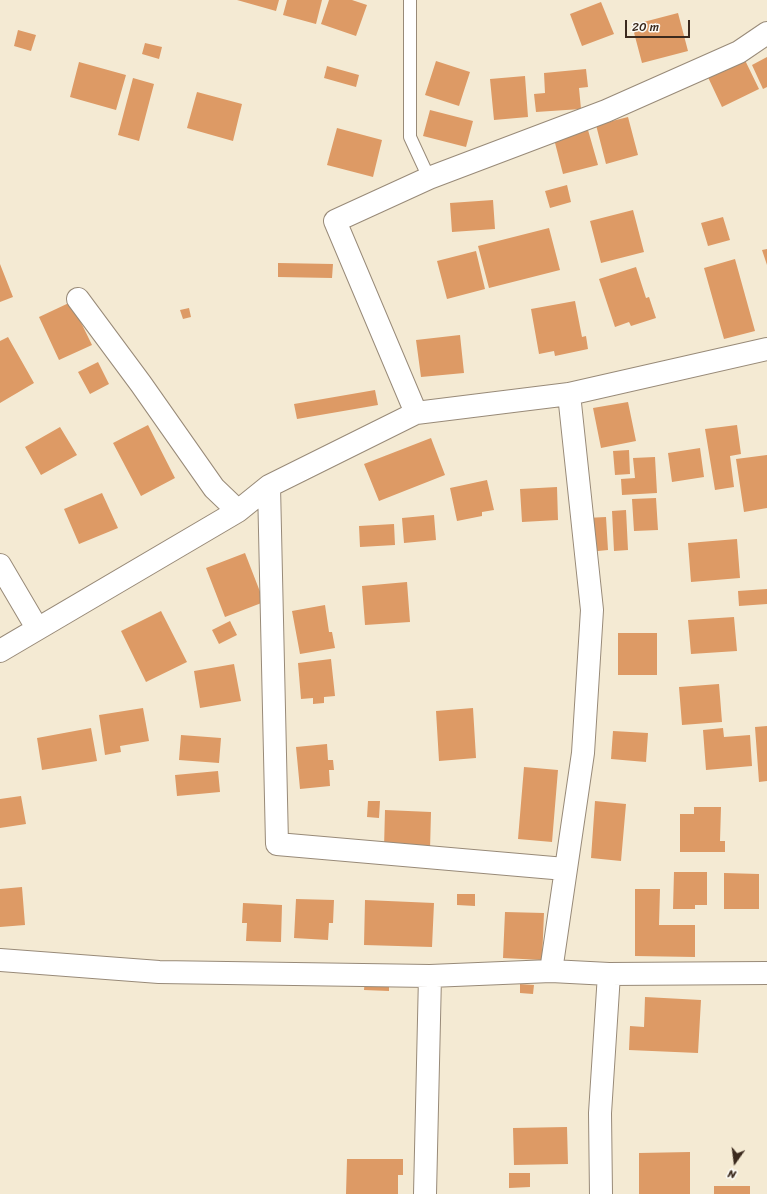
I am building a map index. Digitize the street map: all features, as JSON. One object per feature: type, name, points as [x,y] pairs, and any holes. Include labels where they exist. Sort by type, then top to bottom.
[{"type":"street","points":[[416,413],[335,221],[429,178],[606,111],[739,52],[767,33]]},
{"type":"street","points":[[78,299],[142,384],[214,488],[238,511]]},
{"type":"street","points":[[0,651],[238,511],[269,486],[416,413],[569,394],[767,349]]},
{"type":"street","points":[[551,971],[583,753],[592,610],[569,394]]},
{"type":"street","points":[[269,486],[277,844],[565,869]]},
{"type":"street","points":[[0,565],[37,628]]},
{"type":"street","points":[[0,960],[159,972],[430,976],[551,971],[609,974],[767,973]]},
{"type":"street","points":[[601,1194],[600,1113],[609,974]]},
{"type":"street","points":[[425,1194],[430,976]]},
{"type":"lane","points":[[410,0],[410,137],[429,178]]},
{"type":"building","points":[[237,0],[279,0],[276,11]]},
{"type":"building","points":[[287,0],[322,0],[316,24],[283,15]]},
{"type":"building","points":[[329,0],[352,0],[367,5],[356,36],[321,24]]},
{"type":"building","points":[[601,2],[614,34],[582,46],[570,14]]},
{"type":"building","points":[[678,13],[688,51],[642,63],[632,25]]},
{"type":"building","points":[[18,30],[36,35],[31,51],[14,46]]},
{"type":"building","points":[[145,43],[162,47],[159,59],[142,54]]},
{"type":"building","points":[[742,54],[759,89],[722,107],[705,71]]},
{"type":"building","points":[[767,57],[767,87],[763,89],[752,65]]},
{"type":"building","points":[[436,61],[470,72],[459,106],[425,95]]},
{"type":"building","points":[[79,62],[126,75],[116,110],[70,97]]},
{"type":"building","points":[[327,66],[359,75],[356,87],[324,78]]},
{"type":"building","points":[[586,69],[588,87],[579,88],[581,109],[536,112],[534,94],[545,93],[544,73]]},
{"type":"building","points":[[525,76],[528,117],[494,120],[490,79]]},
{"type":"building","points":[[133,78],[154,84],[139,141],[118,135]]},
{"type":"building","points":[[197,92],[242,104],[233,141],[187,128]]},
{"type":"building","points":[[430,110],[473,121],[466,147],[423,136]]},
{"type":"building","points":[[628,117],[638,155],[606,164],[596,125]]},
{"type":"building","points":[[337,128],[382,140],[373,177],[327,165]]},
{"type":"building","points":[[588,130],[598,165],[563,174],[554,139]]},
{"type":"building","points":[[567,185],[571,202],[550,208],[545,191]]},
{"type":"building","points":[[493,200],[495,229],[452,232],[450,203]]},
{"type":"building","points":[[633,210],[644,252],[601,263],[590,221]]},
{"type":"building","points":[[723,217],[730,240],[708,246],[701,223]]},
{"type":"building","points":[[549,228],[560,270],[489,288],[478,246]]},
{"type":"building","points":[[767,249],[767,265],[762,250]]},
{"type":"building","points":[[476,251],[485,289],[447,299],[437,261]]},
{"type":"building","points":[[735,259],[755,331],[724,339],[704,268]]},
{"type":"building","points":[[278,263],[333,264],[332,278],[278,277]]},
{"type":"building","points":[[0,264],[13,297],[0,302]]},
{"type":"building","points":[[636,267],[646,298],[649,297],[656,318],[631,326],[629,322],[615,327],[599,279]]},
{"type":"building","points":[[575,301],[582,337],[586,336],[588,349],[555,356],[554,351],[539,354],[531,309]]},
{"type":"building","points":[[71,302],[92,345],[59,360],[39,317]]},
{"type":"building","points":[[189,308],[191,317],[183,319],[180,310]]},
{"type":"building","points":[[460,335],[464,373],[421,377],[416,340]]},
{"type":"building","points":[[8,337],[34,383],[0,403],[0,341]]},
{"type":"building","points":[[98,362],[109,384],[90,394],[78,372]]},
{"type":"building","points":[[375,390],[378,405],[297,419],[294,404]]},
{"type":"building","points":[[628,402],[636,441],[601,448],[593,408]]},
{"type":"building","points":[[148,425],[175,478],[141,496],[113,443]]},
{"type":"building","points":[[737,425],[741,454],[730,456],[734,487],[715,490],[705,429]]},
{"type":"building","points":[[60,427],[77,455],[41,475],[25,447]]},
{"type":"building","points":[[431,438],[445,475],[379,501],[364,464]]},
{"type":"building","points":[[700,448],[704,477],[672,482],[668,453]]},
{"type":"building","points":[[629,450],[630,474],[615,475],[613,451]]},
{"type":"building","points":[[767,455],[767,508],[744,512],[736,459]]},
{"type":"building","points":[[655,457],[657,493],[622,495],[621,479],[635,478],[633,458]]},
{"type":"building","points":[[487,480],[494,510],[482,512],[482,516],[457,521],[450,488]]},
{"type":"building","points":[[557,487],[558,520],[522,522],[520,489]]},
{"type":"building","points":[[102,493],[118,528],[79,544],[64,509]]},
{"type":"building","points":[[656,498],[658,530],[634,531],[632,499]]},
{"type":"building","points":[[626,510],[628,550],[614,551],[612,511]]},
{"type":"building","points":[[434,515],[436,540],[404,543],[402,518]]},
{"type":"building","points":[[606,517],[608,550],[588,552],[586,518]]},
{"type":"building","points":[[394,524],[395,545],[360,547],[359,526]]},
{"type":"building","points":[[737,539],[740,578],[691,582],[688,543]]},
{"type":"building","points":[[245,553],[264,602],[225,617],[206,568]]},
{"type":"building","points":[[407,582],[410,622],[365,625],[362,586]]},
{"type":"building","points":[[767,589],[767,604],[739,606],[738,591]]},
{"type":"building","points":[[325,605],[329,632],[332,632],[335,648],[300,654],[292,611]]},
{"type":"building","points":[[161,611],[187,662],[146,682],[121,631]]},
{"type":"building","points":[[734,617],[737,651],[691,654],[688,620]]},
{"type":"building","points":[[230,621],[237,635],[219,644],[212,630]]},
{"type":"building","points":[[618,633],[657,633],[657,675],[618,675]]},
{"type":"building","points":[[331,659],[335,696],[324,697],[324,703],[313,704],[313,698],[301,699],[298,663]]},
{"type":"building","points":[[234,664],[241,701],[200,708],[194,671]]},
{"type":"building","points":[[719,684],[722,722],[682,725],[679,687]]},
{"type":"building","points":[[143,708],[149,741],[120,746],[121,752],[105,755],[99,715]]},
{"type":"building","points":[[473,708],[476,758],[439,761],[436,711]]},
{"type":"building","points":[[767,726],[767,781],[759,782],[755,727]]},
{"type":"building","points":[[91,728],[97,761],[42,770],[37,738]]},
{"type":"building","points":[[723,728],[724,737],[750,735],[752,766],[706,770],[703,730]]},
{"type":"building","points":[[613,731],[648,733],[646,762],[611,759]]},
{"type":"building","points":[[181,735],[221,738],[219,763],[179,760]]},
{"type":"building","points":[[327,744],[328,760],[333,760],[334,770],[329,770],[330,786],[300,789],[296,747]]},
{"type":"building","points":[[524,767],[558,770],[552,842],[518,839]]},
{"type":"building","points":[[218,771],[220,792],[177,796],[175,775]]},
{"type":"building","points":[[21,796],[26,824],[0,828],[0,799]]},
{"type":"building","points":[[368,801],[380,801],[379,818],[367,817]]},
{"type":"building","points":[[595,801],[626,804],[621,861],[591,858]]},
{"type":"building","points":[[694,807],[721,807],[720,841],[725,841],[725,852],[680,852],[680,814],[694,814]]},
{"type":"building","points":[[385,810],[431,812],[430,850],[384,848]]},
{"type":"building","points":[[674,872],[707,872],[707,905],[695,905],[695,909],[673,909]]},
{"type":"building","points":[[724,873],[759,874],[759,909],[724,909]]},
{"type":"building","points":[[22,887],[25,925],[0,927],[0,889]]},
{"type":"building","points":[[635,889],[660,889],[659,925],[695,925],[695,957],[635,956]]},
{"type":"building","points":[[457,894],[475,894],[475,906],[457,905]]},
{"type":"building","points":[[296,899],[334,900],[333,923],[329,923],[328,940],[294,938]]},
{"type":"building","points":[[365,900],[434,903],[432,947],[364,945]]},
{"type":"building","points":[[243,903],[282,905],[281,942],[246,941],[247,923],[242,923]]},
{"type":"building","points":[[505,912],[544,913],[542,960],[503,958]]},
{"type":"building","points":[[365,978],[389,979],[389,991],[364,990]]},
{"type":"building","points":[[520,984],[534,985],[533,994],[520,993]]},
{"type":"building","points":[[645,997],[701,1000],[698,1053],[629,1050],[630,1026],[644,1027]]},
{"type":"building","points":[[567,1127],[568,1164],[514,1165],[513,1128]]},
{"type":"building","points":[[690,1152],[690,1194],[639,1194],[639,1153]]},
{"type":"building","points":[[347,1159],[403,1159],[403,1175],[398,1175],[398,1194],[346,1194]]},
{"type":"building","points":[[509,1173],[530,1173],[530,1187],[509,1188]]},
{"type":"building","points":[[714,1186],[750,1186],[750,1194],[714,1194]]}]
